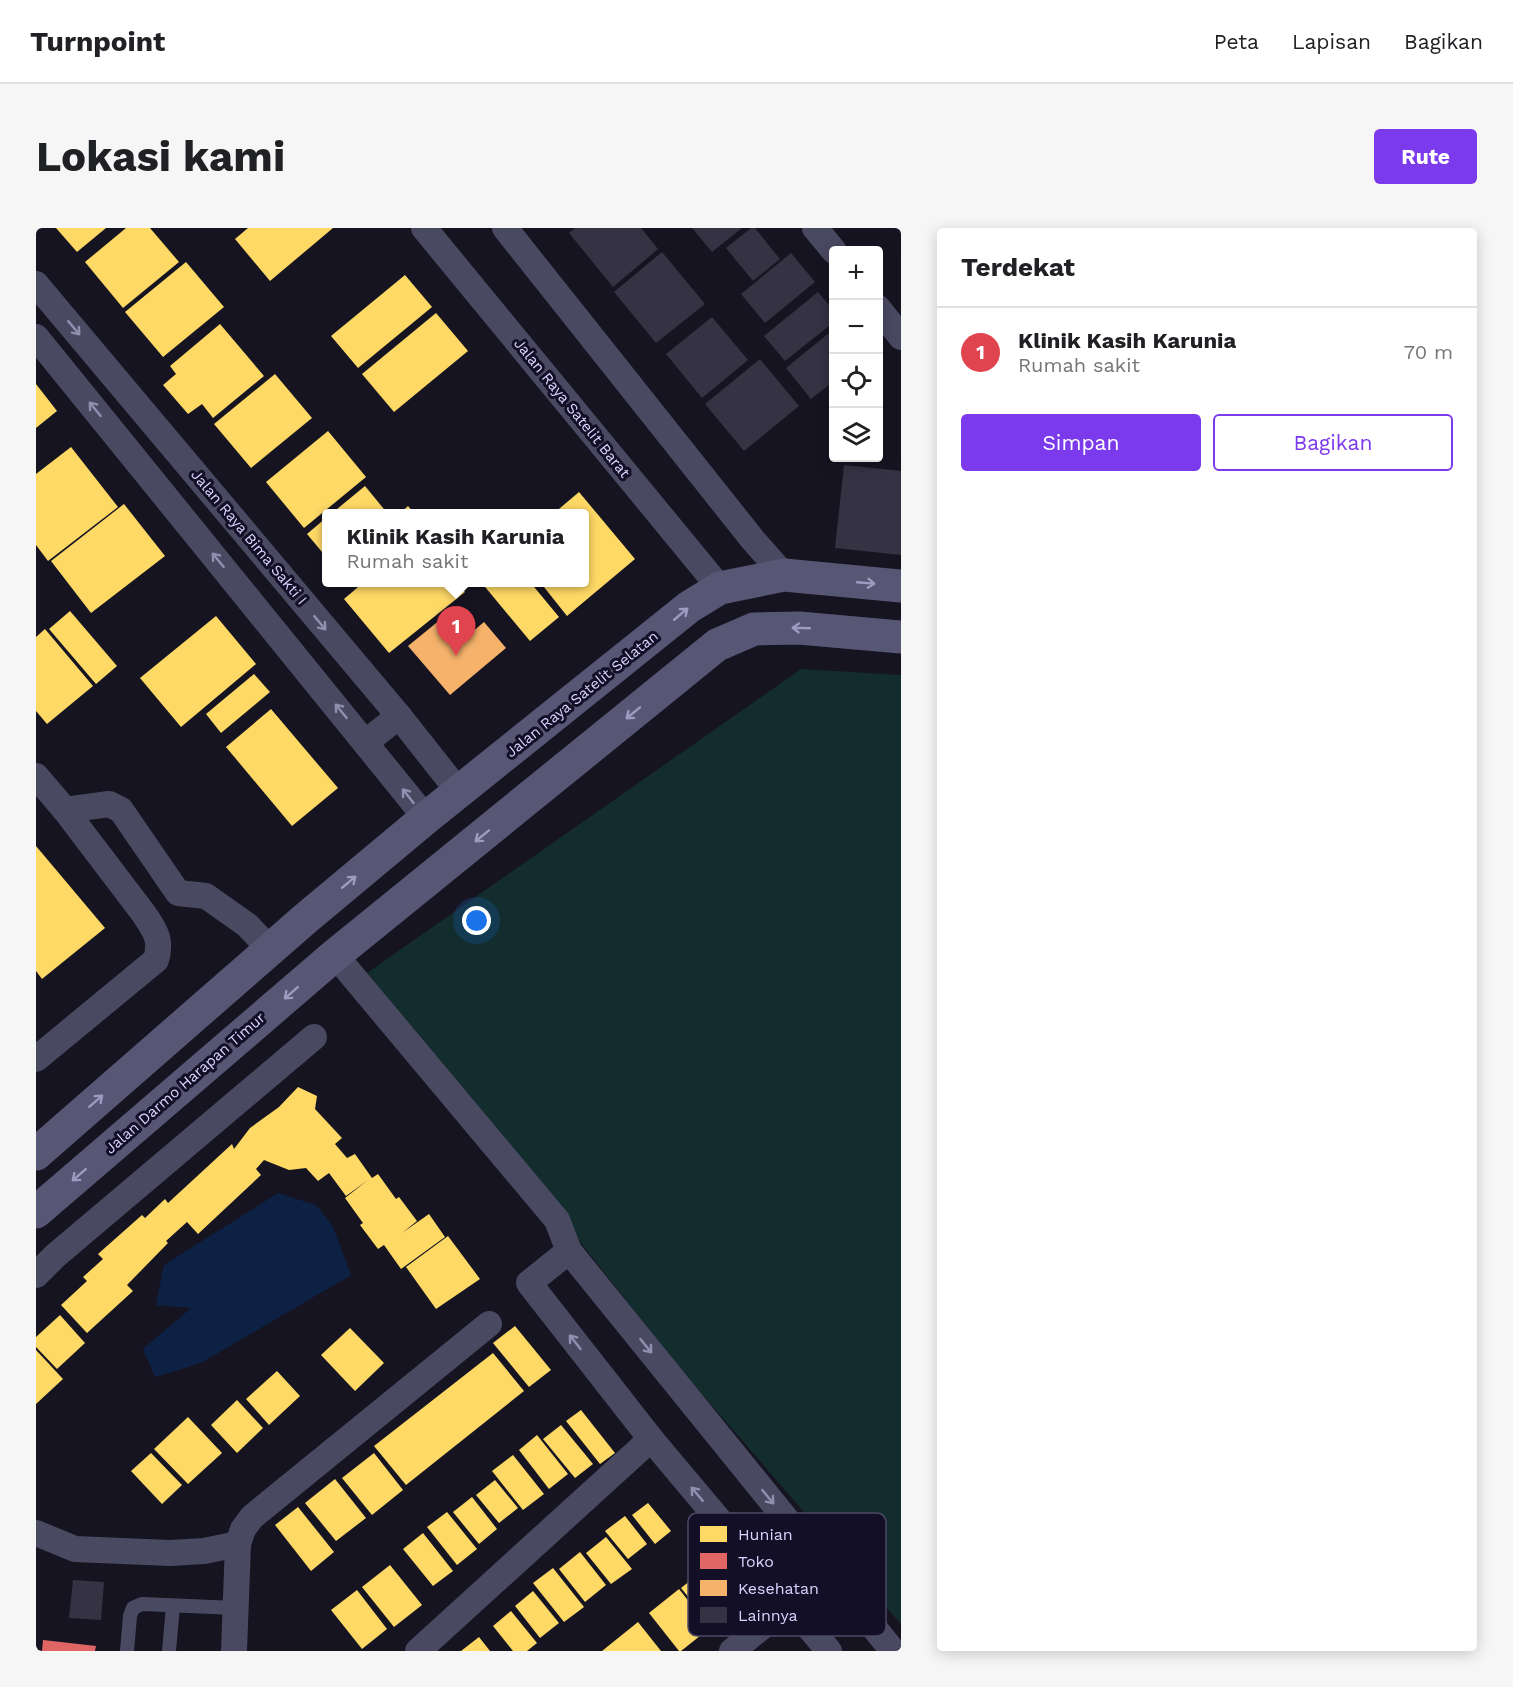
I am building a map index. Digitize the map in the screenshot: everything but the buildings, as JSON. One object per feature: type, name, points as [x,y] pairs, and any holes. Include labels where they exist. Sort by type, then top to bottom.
[{"type":"main road","name":"Jalan Raya Satelit Selatan","points":[[305,919],[426,818],[689,607],[720,588],[784,575],[901,586]]},
{"type":"main road","points":[[36,1154],[305,919],[335,955],[717,645],[754,629],[799,628],[901,637]]},
{"type":"main road","name":"Jalan Darmo Harapan Timur","points":[[36,1212],[335,955]]},
{"type":"street","name":"Jalan Raya Satelit Barat","points":[[424,228],[720,588]]},
{"type":"street","points":[[505,228],[753,540],[784,575]]},
{"type":"street","points":[[815,228],[830,246]]},
{"type":"street","name":"Jalan Raya Bima Sakti I","points":[[36,284],[399,716],[459,792]]},
{"type":"street","points":[[883,313],[901,337]]},
{"type":"street","points":[[36,337],[426,818]]},
{"type":"street","points":[[366,742],[399,716]]},
{"type":"street","points":[[36,776],[65,810],[144,914],[160,946],[156,960],[36,1059]]},
{"type":"street","points":[[65,810],[109,804],[121,810],[178,893]]},
{"type":"street","points":[[144,914],[178,893],[206,896],[247,925],[270,949]]},
{"type":"street","points":[[335,955],[557,1220],[569,1251],[781,1513]]},
{"type":"street","points":[[36,1275],[55,1256],[314,1037]]},
{"type":"street","points":[[569,1251],[529,1283],[651,1438],[714,1513]]},
{"type":"street","points":[[234,1651],[238,1544],[243,1529],[252,1517],[489,1324]]},
{"type":"street","points":[[418,1651],[651,1438]]},
{"type":"street","points":[[36,1533],[75,1548],[170,1553],[204,1551],[238,1544]]},
{"type":"street","points":[[732,1651],[751,1636]]},
{"type":"street","points":[[817,1636],[829,1651]]},
{"type":"street","points":[[880,1636],[892,1651]]},
{"type":"lane","points":[[127,1651],[130,1617],[133,1608],[142,1604],[236,1608]]},
{"type":"lane","points":[[169,1651],[173,1606]]},
{"type":"green space","points":[[801,669],[901,675],[901,1624],[886,1607],[886,1513],[805,1513],[687,1377],[367,973]]},
{"type":"water","points":[[278,1193],[316,1205],[333,1227],[351,1275],[201,1363],[155,1377],[143,1349],[191,1308],[156,1305],[164,1265]]},
{"type":"place","name":"Klinik Kasih Karunia","points":[[456,656]]}]
